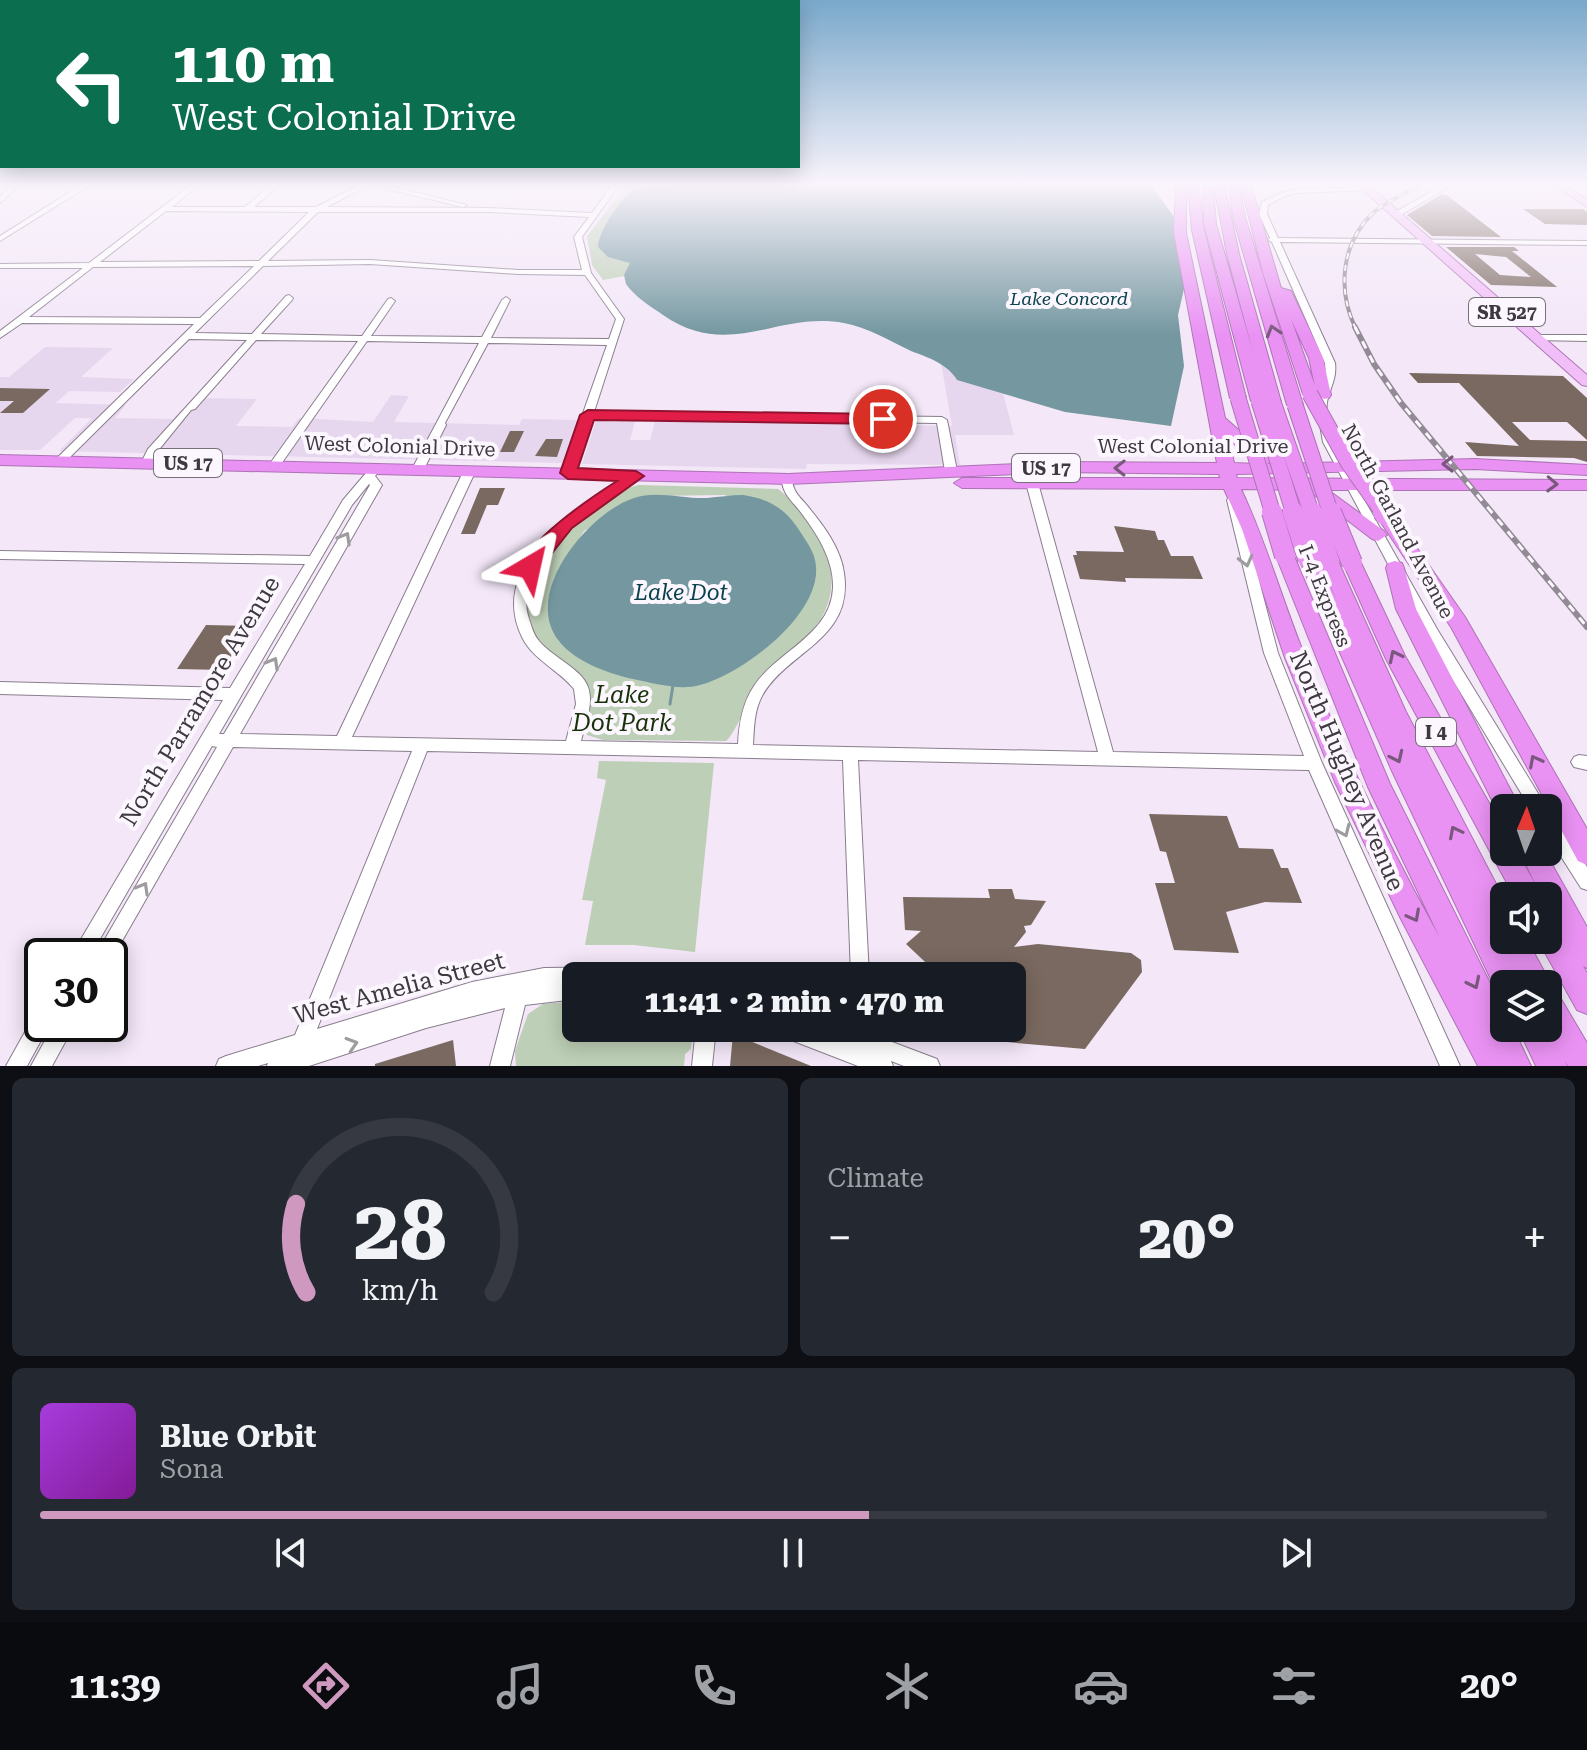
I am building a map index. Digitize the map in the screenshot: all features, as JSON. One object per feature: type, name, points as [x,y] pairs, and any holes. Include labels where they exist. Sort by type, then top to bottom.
[{"type":"highway","points":[[1180,235],[1228,477],[1251,529],[1295,658],[1347,782],[1410,910],[1494,1066]]},
{"type":"highway","points":[[1199,235],[1238,398],[1307,558],[1376,777],[1516,1066]]},
{"type":"highway","name":"I-4 Express","points":[[1213,235],[1266,402]]},
{"type":"highway","name":"I-4 Express","points":[[1229,235],[1266,402],[1307,558],[1372,704],[1501,970]]},
{"type":"highway","name":"I 4","points":[[1244,235],[1323,494],[1352,563],[1396,659],[1520,882]]},
{"type":"highway","points":[[1264,235],[1317,394],[1343,454],[1382,525]]},
{"type":"highway","points":[[1165,468],[1191,465],[1201,459],[1217,426]]},
{"type":"highway","points":[[1217,426],[1260,459],[1382,525]]},
{"type":"highway","name":"West Colonial Drive","points":[[0,460],[275,465],[374,473],[418,469],[793,479],[853,484],[1228,477],[1279,469],[1340,466],[1485,464],[1587,470]]},
{"type":"highway","name":"West Colonial Drive","points":[[793,479],[951,471],[1165,468],[1307,484],[1587,485]]},
{"type":"highway","points":[[1279,469],[1350,483]]},
{"type":"highway","points":[[1418,483],[1390,486],[1375,494],[1369,509],[1458,622],[1587,853]]},
{"type":"highway","name":"I-4 Express","points":[[1307,558],[1396,714],[1490,899]]},
{"type":"highway","points":[[1395,568],[1406,609],[1501,794]]},
{"type":"highway","points":[[1540,866],[1587,954]]},
{"type":"highway","points":[[1561,954],[1587,1000]]},
{"type":"highway","points":[[1562,1028],[1584,1066]]},
{"type":"highway","points":[[1539,1042],[1552,1066]]},
{"type":"main road","name":"SR 527","points":[[1420,235],[1587,382]]},
{"type":"street","points":[[0,335],[132,235]]},
{"type":"street","points":[[60,461],[290,235]]},
{"type":"street","points":[[568,473],[613,342],[619,315],[587,273],[580,235]]},
{"type":"street","name":"North Garland Avenue","points":[[1265,235],[1330,363],[1331,383],[1317,394],[1322,419],[1340,466],[1382,525],[1395,568],[1531,794]]},
{"type":"street","points":[[1266,239],[1587,243]]},
{"type":"street","points":[[0,266],[379,262],[518,272],[587,273]]},
{"type":"street","points":[[146,463],[152,451],[289,298]]},
{"type":"street","points":[[418,469],[506,300]]},
{"type":"street","points":[[275,465],[391,301]]},
{"type":"street","points":[[20,320],[201,321]]},
{"type":"street","points":[[186,336],[613,342]]},
{"type":"street","points":[[1537,338],[1587,338]]},
{"type":"street","points":[[588,415],[942,420],[951,471]]},
{"type":"street","points":[[341,743],[470,470]]},
{"type":"street","name":"North Parramore Avenue","points":[[91,938],[359,485],[374,473],[376,485],[114,938]]},
{"type":"street","points":[[572,748],[583,704],[581,687],[529,638],[523,624],[521,594],[530,567],[550,539],[595,502],[636,476]]},
{"type":"street","name":"North Hughey Avenue","points":[[1228,477],[1271,653],[1314,763],[1450,1066]]},
{"type":"street","points":[[745,752],[752,702],[771,675],[819,633],[838,595],[838,564],[831,545],[788,489],[793,479]]},
{"type":"street","points":[[1032,483],[1107,758]]},
{"type":"street","points":[[0,555],[314,560]]},
{"type":"street","points":[[0,688],[236,694]]},
{"type":"street","points":[[208,740],[1314,763]]},
{"type":"street","points":[[292,1058],[422,745]]},
{"type":"street","points":[[850,754],[859,962]]},
{"type":"street","points":[[1562,844],[1587,882]]},
{"type":"street","name":"West Amelia Street","points":[[226,1066],[292,1058],[562,977]]},
{"type":"street","points":[[500,1066],[519,989]]},
{"type":"street","name":"West Amelia Street","points":[[519,989],[562,990]]},
{"type":"street","points":[[16,1066],[30,1042]]},
{"type":"street","points":[[41,1066],[55,1042]]},
{"type":"street","points":[[702,1066],[705,1042]]},
{"type":"street","points":[[822,1042],[883,1066]]},
{"type":"street","points":[[871,1042],[930,1066]]},
{"type":"shaded area","points":[[45,347],[113,348],[81,377],[134,379],[120,392],[69,391],[56,403],[126,405],[115,418],[173,419],[182,409],[194,409],[204,398],[257,399],[236,426],[292,427],[299,418],[373,422],[391,395],[409,396],[394,422],[519,425],[522,419],[577,420],[562,463],[59,451],[92,418],[75,418],[40,450],[0,450],[0,377],[9,377]]},
{"type":"shaded area","points":[[939,351],[996,366],[1014,435],[955,435],[960,465],[807,464],[806,469],[582,464],[596,421],[635,421],[630,440],[650,440],[655,421],[952,426]]},
{"type":"green space","points":[[667,235],[636,274],[603,280],[592,265],[587,236]]},
{"type":"green space","name":"Lake Dot Park","points":[[639,485],[778,489],[807,518],[827,554],[831,574],[830,593],[824,612],[812,631],[762,678],[726,741],[603,740],[587,735],[584,728],[589,689],[543,645],[531,627],[527,604],[530,581],[541,559],[556,538],[576,519],[618,492]],"holes":[[[725,495],[816,570],[807,601],[795,618],[553,580],[584,531],[646,496]]]},
{"type":"green space","points":[[599,761],[714,763],[695,952],[634,945],[585,945],[593,901],[582,900],[606,780],[597,778]]},
{"type":"green space","points":[[562,1002],[562,1042],[692,1042],[691,1049],[685,1054],[684,1066],[516,1066],[515,1051],[528,1014],[543,1004]]},
{"type":"water","name":"Lake Concord","points":[[601,235],[1181,235],[1184,289],[1178,315],[1184,366],[1171,426],[1065,412],[957,380],[937,362],[870,331],[844,323],[796,323],[732,335],[687,328],[638,297],[626,284],[624,275],[630,263],[608,257],[598,247]]},
{"type":"water","name":"Lake Dot","points":[[743,495],[769,502],[783,511],[801,533],[815,560],[815,580],[808,600],[778,638],[758,654],[718,679],[692,687],[675,687],[603,670],[574,655],[559,641],[549,622],[548,601],[554,579],[580,537],[598,520],[616,507],[643,496],[707,498]]},
{"type":"building","points":[[1498,235],[1501,237],[1432,236]]},
{"type":"building","points":[[1446,247],[1514,247],[1519,251],[1512,251],[1557,287],[1491,285]],"holes":[[[1475,254],[1506,257],[1531,277],[1500,275]]]},
{"type":"building","points":[[1409,373],[1563,376],[1587,398],[1587,440],[1567,422],[1512,422],[1530,440],[1587,441],[1587,462],[1574,458],[1477,456],[1465,442],[1519,446],[1459,383],[1418,383]]},
{"type":"building","points":[[0,388],[50,389],[23,413],[0,413],[14,401],[0,401]]},
{"type":"building","points":[[510,431],[524,431],[514,452],[500,452]]},
{"type":"building","points":[[546,439],[563,439],[557,457],[535,456]]},
{"type":"building","points":[[480,488],[505,488],[498,505],[487,505],[475,534],[461,534]]},
{"type":"building","points":[[1114,526],[1155,531],[1158,540],[1164,540],[1171,556],[1193,556],[1203,579],[1125,578],[1126,582],[1080,579],[1073,555],[1077,555],[1076,551],[1124,552]]},
{"type":"building","points":[[206,625],[251,626],[223,670],[177,669]]},
{"type":"building","points":[[1149,814],[1227,816],[1239,848],[1273,849],[1281,868],[1288,868],[1302,903],[1265,902],[1226,912],[1239,953],[1174,950],[1155,883],[1175,883],[1166,852],[1160,851]]},
{"type":"building","points":[[988,889],[1012,889],[1015,899],[1046,901],[1031,925],[1024,926],[1026,932],[1014,947],[1038,944],[1131,953],[1141,960],[1142,972],[1085,1049],[1006,1042],[1026,1042],[1026,962],[925,962],[906,944],[921,931],[905,930],[903,897],[990,898]]},
{"type":"building","points":[[453,1040],[456,1066],[375,1066],[375,1064]]},
{"type":"building","points":[[732,1042],[752,1042],[811,1066],[730,1066]]},
{"type":"waterway","points":[[670,704],[673,685]]},
{"type":"railway","points":[[1356,329],[1346,299],[1345,268],[1357,235]]},
{"type":"railway","points":[[1356,329],[1374,364],[1401,403],[1587,627]]},
{"type":"route","points":[[530,567],[550,539],[566,524],[636,476],[568,473],[588,415],[883,419]]}]
